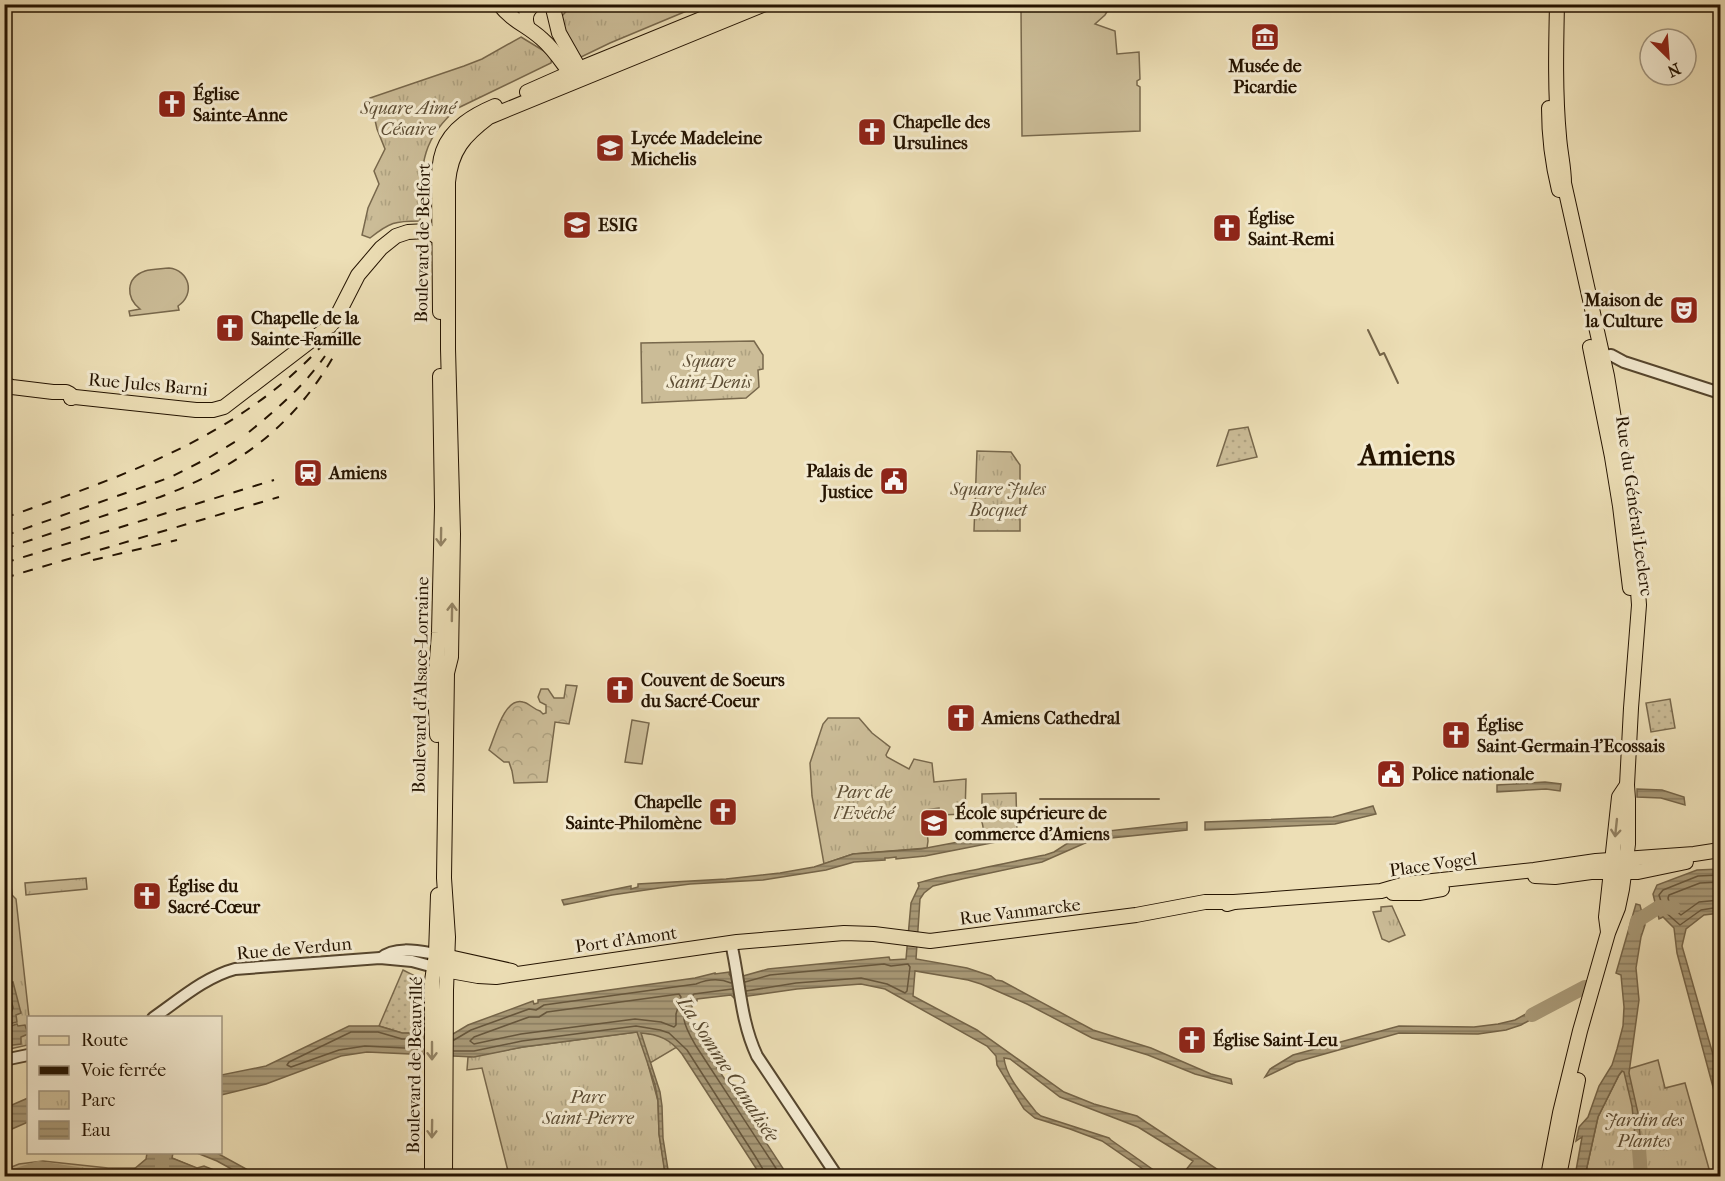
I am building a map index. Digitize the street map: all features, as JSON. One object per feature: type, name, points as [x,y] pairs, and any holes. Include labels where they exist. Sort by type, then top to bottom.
[{"type":"main road","points":[[499,4],[514,20],[531,29],[546,33],[552,28],[551,10]]},
{"type":"main road","points":[[535,4],[527,11],[525,20],[531,29],[577,75]]},
{"type":"main road","points":[[577,75],[738,4]]},
{"type":"main road","points":[[577,75],[765,4]]},
{"type":"main road","points":[[1550,4],[1555,147]]},
{"type":"main road","points":[[1555,147],[1557,4]]},
{"type":"main road","points":[[551,10],[577,75]]},
{"type":"main road","name":"Boulevard de Belfort","points":[[446,420],[448,349],[440,165],[443,151],[449,138],[476,114],[577,75]]},
{"type":"main road","name":"Rue du Général Leclerc","points":[[1555,147],[1564,168],[1564,183],[1587,310],[1629,491],[1639,605],[1635,629],[1625,794],[1618,866],[1606,917],[1608,933],[1580,1031],[1561,1132]]},
{"type":"main road","name":"Rue Jules Barni","points":[[4,392],[82,397],[196,410],[223,408],[333,323],[358,275],[384,246],[405,241],[444,238]]},
{"type":"main road","name":"Rue Jules Barni","points":[[4,384],[65,396]]},
{"type":"main road","name":"Boulevard d'Alsace-Lorraine","points":[[441,962],[448,937],[444,878],[447,678],[450,657],[453,545],[446,420]]},
{"type":"main road","points":[[1646,864],[1720,850]]},
{"type":"main road","points":[[1646,864],[1672,864],[1720,858]]},
{"type":"main road","name":"Place Vogel","points":[[1234,903],[1381,891],[1405,884],[1646,864]]},
{"type":"main road","name":"Rue Vanmarcke","points":[[734,942],[844,933],[930,941],[1136,915],[1149,917],[1229,901],[1234,903]]},
{"type":"main road","name":"Port d'Amont","points":[[441,962],[519,973],[734,942]]},
{"type":"main road","name":"Boulevard de Beauvillé","points":[[441,962],[439,1074],[445,1176]]},
{"type":"main road","name":"Boulevard de Beauvillé","points":[[432,1176],[439,1074]]},
{"type":"main road","points":[[1548,1176],[1561,1132]]},
{"type":"main road","points":[[1559,1176],[1561,1132]]},
{"type":"street","points":[[1600,366],[1624,362],[1720,393]]},
{"type":"street","points":[[734,942],[745,1024],[752,1044],[837,1176]]},
{"type":"street","name":"Rue de Verdun","points":[[154,1016],[207,981],[231,970],[380,958],[441,962]]},
{"type":"street","points":[[4,1060],[27,1055]]},
{"type":"green space","points":[[572,5],[701,5],[579,58],[559,24],[562,16]]},
{"type":"green space","points":[[1111,5],[1105,15],[1095,24],[1115,31],[1117,54],[1139,52],[1140,79],[1137,85],[1140,87],[1140,131],[1022,136],[1021,10]]},
{"type":"green space","name":"Square Aimé Césaire","points":[[521,37],[549,54],[552,58],[551,63],[458,108],[435,133],[428,146],[422,173],[420,221],[393,224],[370,238],[362,235],[368,208],[379,184],[374,171],[385,149],[377,129],[370,98],[482,59]]},
{"type":"green space","points":[[169,268],[181,273],[188,283],[187,295],[178,306],[179,310],[130,316],[129,311],[140,309],[130,294],[134,278],[145,271]]},
{"type":"green space","name":"Square Saint-Denis","points":[[754,341],[763,355],[763,369],[758,370],[759,387],[746,398],[642,403],[641,343]]},
{"type":"green space","points":[[1248,427],[1257,457],[1217,466],[1229,430]]},
{"type":"green space","name":"Square Jules Bocquet","points":[[977,451],[1011,452],[1020,465],[1020,531],[974,531]]},
{"type":"green space","points":[[566,685],[577,686],[569,724],[555,722],[547,782],[514,783],[509,762],[504,762],[489,750],[501,719],[516,702],[523,702],[543,714],[546,713],[546,705],[540,702],[538,697],[541,689],[548,689],[554,698],[564,698]]},
{"type":"green space","points":[[1670,699],[1675,728],[1651,732],[1646,703]]},
{"type":"green space","name":"Parc de l'Evêché","points":[[828,718],[859,718],[872,733],[890,747],[887,757],[909,769],[914,759],[932,763],[934,782],[966,779],[965,814],[940,815],[939,808],[925,810],[927,848],[853,854],[824,864],[812,796],[810,763],[823,724]]},
{"type":"green space","points":[[632,720],[649,723],[642,764],[625,762]]},
{"type":"green space","points":[[1016,793],[1017,831],[985,837],[982,822],[982,794]]},
{"type":"green space","points":[[4,813],[12,895],[16,899],[29,1016],[27,1016],[27,1045],[5,1050]]},
{"type":"green space","points":[[86,878],[87,889],[26,895],[25,883]]},
{"type":"green space","points":[[1392,906],[1405,935],[1389,942],[1382,939],[1373,912],[1381,911],[1381,907]]},
{"type":"green space","points":[[403,970],[419,978],[424,985],[426,1033],[402,1033],[379,1026]]},
{"type":"green space","name":"Parc Saint-Pierre","points":[[637,1032],[658,1035],[677,1047],[648,1064],[658,1101],[659,1134],[666,1176],[527,1176],[527,1174],[508,1171],[482,1068],[467,1070],[468,1057],[523,1047]]},
{"type":"green space","name":"Jardin des Plantes","points":[[1658,1060],[1665,1088],[1685,1083],[1711,1176],[1585,1176],[1598,1117],[1619,1075],[1622,1071]]},
{"type":"green space","points":[[155,1154],[162,1154],[215,1176],[5,1176],[4,1170],[19,1164],[43,1161],[108,1168],[141,1168]]},
{"type":"water","points":[[1545,782],[1561,784],[1560,791],[1546,789],[1497,792],[1497,785]]},
{"type":"water","points":[[1637,789],[1662,790],[1684,797],[1685,805],[1661,798],[1637,797]]},
{"type":"water","points":[[1373,806],[1376,814],[1335,824],[1205,830],[1205,822],[1333,817]]},
{"type":"water","points":[[1187,822],[1187,830],[1092,840],[1042,862],[933,886],[920,899],[916,959],[967,968],[991,976],[1093,1030],[1151,1048],[1211,1074],[1231,1079],[1232,1084],[1195,1074],[1148,1055],[1092,1038],[1027,1004],[968,980],[915,971],[913,996],[977,1030],[1064,1092],[1094,1104],[1137,1116],[1223,1173],[1220,1176],[1203,1176],[1197,1171],[1190,1176],[1181,1176],[1193,1161],[1138,1127],[1060,1097],[1010,1059],[1004,1058],[1012,1080],[1041,1116],[1109,1138],[1162,1176],[1153,1176],[1102,1141],[1035,1118],[1024,1109],[997,1065],[996,1056],[987,1046],[885,989],[861,984],[797,989],[734,998],[731,995],[697,999],[693,1003],[689,1017],[694,1031],[788,1176],[761,1176],[682,1054],[664,1039],[641,1033],[660,1092],[663,1138],[669,1176],[666,1176],[659,1134],[655,1085],[637,1032],[523,1047],[474,1057],[367,1052],[341,1056],[266,1084],[222,1095],[222,1075],[266,1066],[349,1026],[379,1026],[402,1033],[453,1034],[468,1025],[533,1001],[534,1004],[538,1003],[538,1000],[695,978],[715,973],[730,972],[731,977],[768,969],[889,957],[890,960],[906,959],[911,903],[919,886],[918,883],[1045,855],[1068,843],[1066,839],[1051,839],[1051,834],[1091,833]]},
{"type":"water","points":[[1024,833],[1022,837],[925,856],[854,862],[826,870],[763,880],[690,884],[612,895],[564,905],[562,900],[631,886],[631,889],[638,887],[638,884],[726,879],[780,873],[814,867],[853,854],[921,849],[979,838],[980,841]]},
{"type":"water","points":[[1720,869],[1720,913],[1704,915],[1686,929],[1682,946],[1720,1079],[1720,1113],[1677,953],[1674,928],[1663,917],[1659,919],[1653,894],[1657,885],[1697,870]]},
{"type":"water","points":[[1636,904],[1640,905],[1645,925],[1636,968],[1639,1000],[1629,1073],[1638,1113],[1643,1167],[1638,1167],[1632,1106],[1622,1071],[1598,1117],[1585,1176],[1575,1176],[1582,1137],[1576,1141],[1579,1127],[1588,1117],[1599,1086],[1612,1065],[1623,1026],[1621,975],[1616,973]]},
{"type":"water","points":[[13,982],[21,1013],[16,1015],[17,1022],[5,1025],[5,984]]},
{"type":"water","points":[[1544,1004],[1548,1010],[1521,1025],[1506,1030],[1478,1034],[1399,1033],[1296,1062],[1265,1077],[1270,1069],[1293,1055],[1399,1026],[1474,1027],[1498,1024],[1515,1020]]},
{"type":"water","points":[[17,1024],[18,1026],[25,1025],[27,1034],[21,1037],[21,1044],[5,1046],[5,1028]]},
{"type":"water","points":[[27,1098],[27,1122],[5,1132],[5,1108]]},
{"type":"water","points":[[147,1154],[173,1154],[172,1158],[197,1168],[204,1166],[229,1176],[192,1176],[179,1171],[170,1171],[171,1175],[153,1170],[133,1170],[146,1159]]},
{"type":"water","points":[[200,1154],[219,1154],[259,1176],[244,1176]]},
{"type":"waterway","points":[[1368,330],[1380,355],[1384,353],[1398,383]]},
{"type":"waterway","points":[[1040,799],[1159,799]]},
{"type":"waterway","points":[[1635,930],[1637,921],[1659,907],[1674,908]]},
{"type":"waterway","points":[[1532,1015],[1585,987]]},
{"type":"waterway","points":[[1639,1149],[1641,1176]]},
{"type":"waterway","points":[[162,1154],[162,1174]]},
{"type":"waterway","points":[[4,1176],[38,1165],[90,1173],[145,1176]]},
{"type":"waterway","points":[[145,1176],[162,1174],[166,1176]]},
{"type":"railway","points":[[4,518],[139,467],[182,448],[223,425],[262,399],[299,368],[333,333]]},
{"type":"railway","points":[[4,549],[160,497],[215,472],[240,457],[284,422],[321,377],[337,350]]},
{"type":"railway","points":[[249,432],[280,406],[325,356]]},
{"type":"railway","points":[[4,536],[171,477],[238,440]]},
{"type":"railway","points":[[4,563],[274,480]]},
{"type":"railway","points":[[4,578],[279,497]]},
{"type":"railway","points":[[93,560],[177,540]]},
{"type":"place","name":"Musée de Picardie","points":[[1265,37]]},
{"type":"place","name":"Église Sainte-Anne","points":[[172,104]]},
{"type":"place","name":"Chapelle des Ursulines","points":[[872,132]]},
{"type":"place","name":"Lycée Madeleine Michelis","points":[[610,148]]},
{"type":"place","name":"ESIG","points":[[577,225]]},
{"type":"place","name":"Église Saint-Remi","points":[[1227,228]]},
{"type":"place","name":"Maison de la Culture","points":[[1684,310]]},
{"type":"place","name":"Chapelle de la Sainte-Famille","points":[[230,328]]},
{"type":"place","name":"Amiens","points":[[308,473]]},
{"type":"place","name":"Palais de Justice","points":[[894,481]]},
{"type":"place","name":"Couvent de Soeurs du Sacré-Coeur","points":[[620,690]]},
{"type":"place","name":"Amiens Cathedral","points":[[961,718]]},
{"type":"place","name":"Église Saint-Germain-l'Ecossais","points":[[1456,735]]},
{"type":"place","name":"Police nationale","points":[[1391,774]]},
{"type":"place","name":"Chapelle Sainte-Philomène","points":[[723,812]]},
{"type":"place","name":"École supérieure de commerce d'Amiens","points":[[934,823]]},
{"type":"place","name":"Église du Sacré-Cœur","points":[[147,896]]},
{"type":"place","name":"Église Saint-Leu","points":[[1192,1040]]},
{"type":"district","name":"Amiens","points":[[1407,455]]},
{"type":"water label","name":"La Somme Canalisée","points":[[728,1069]]}]
